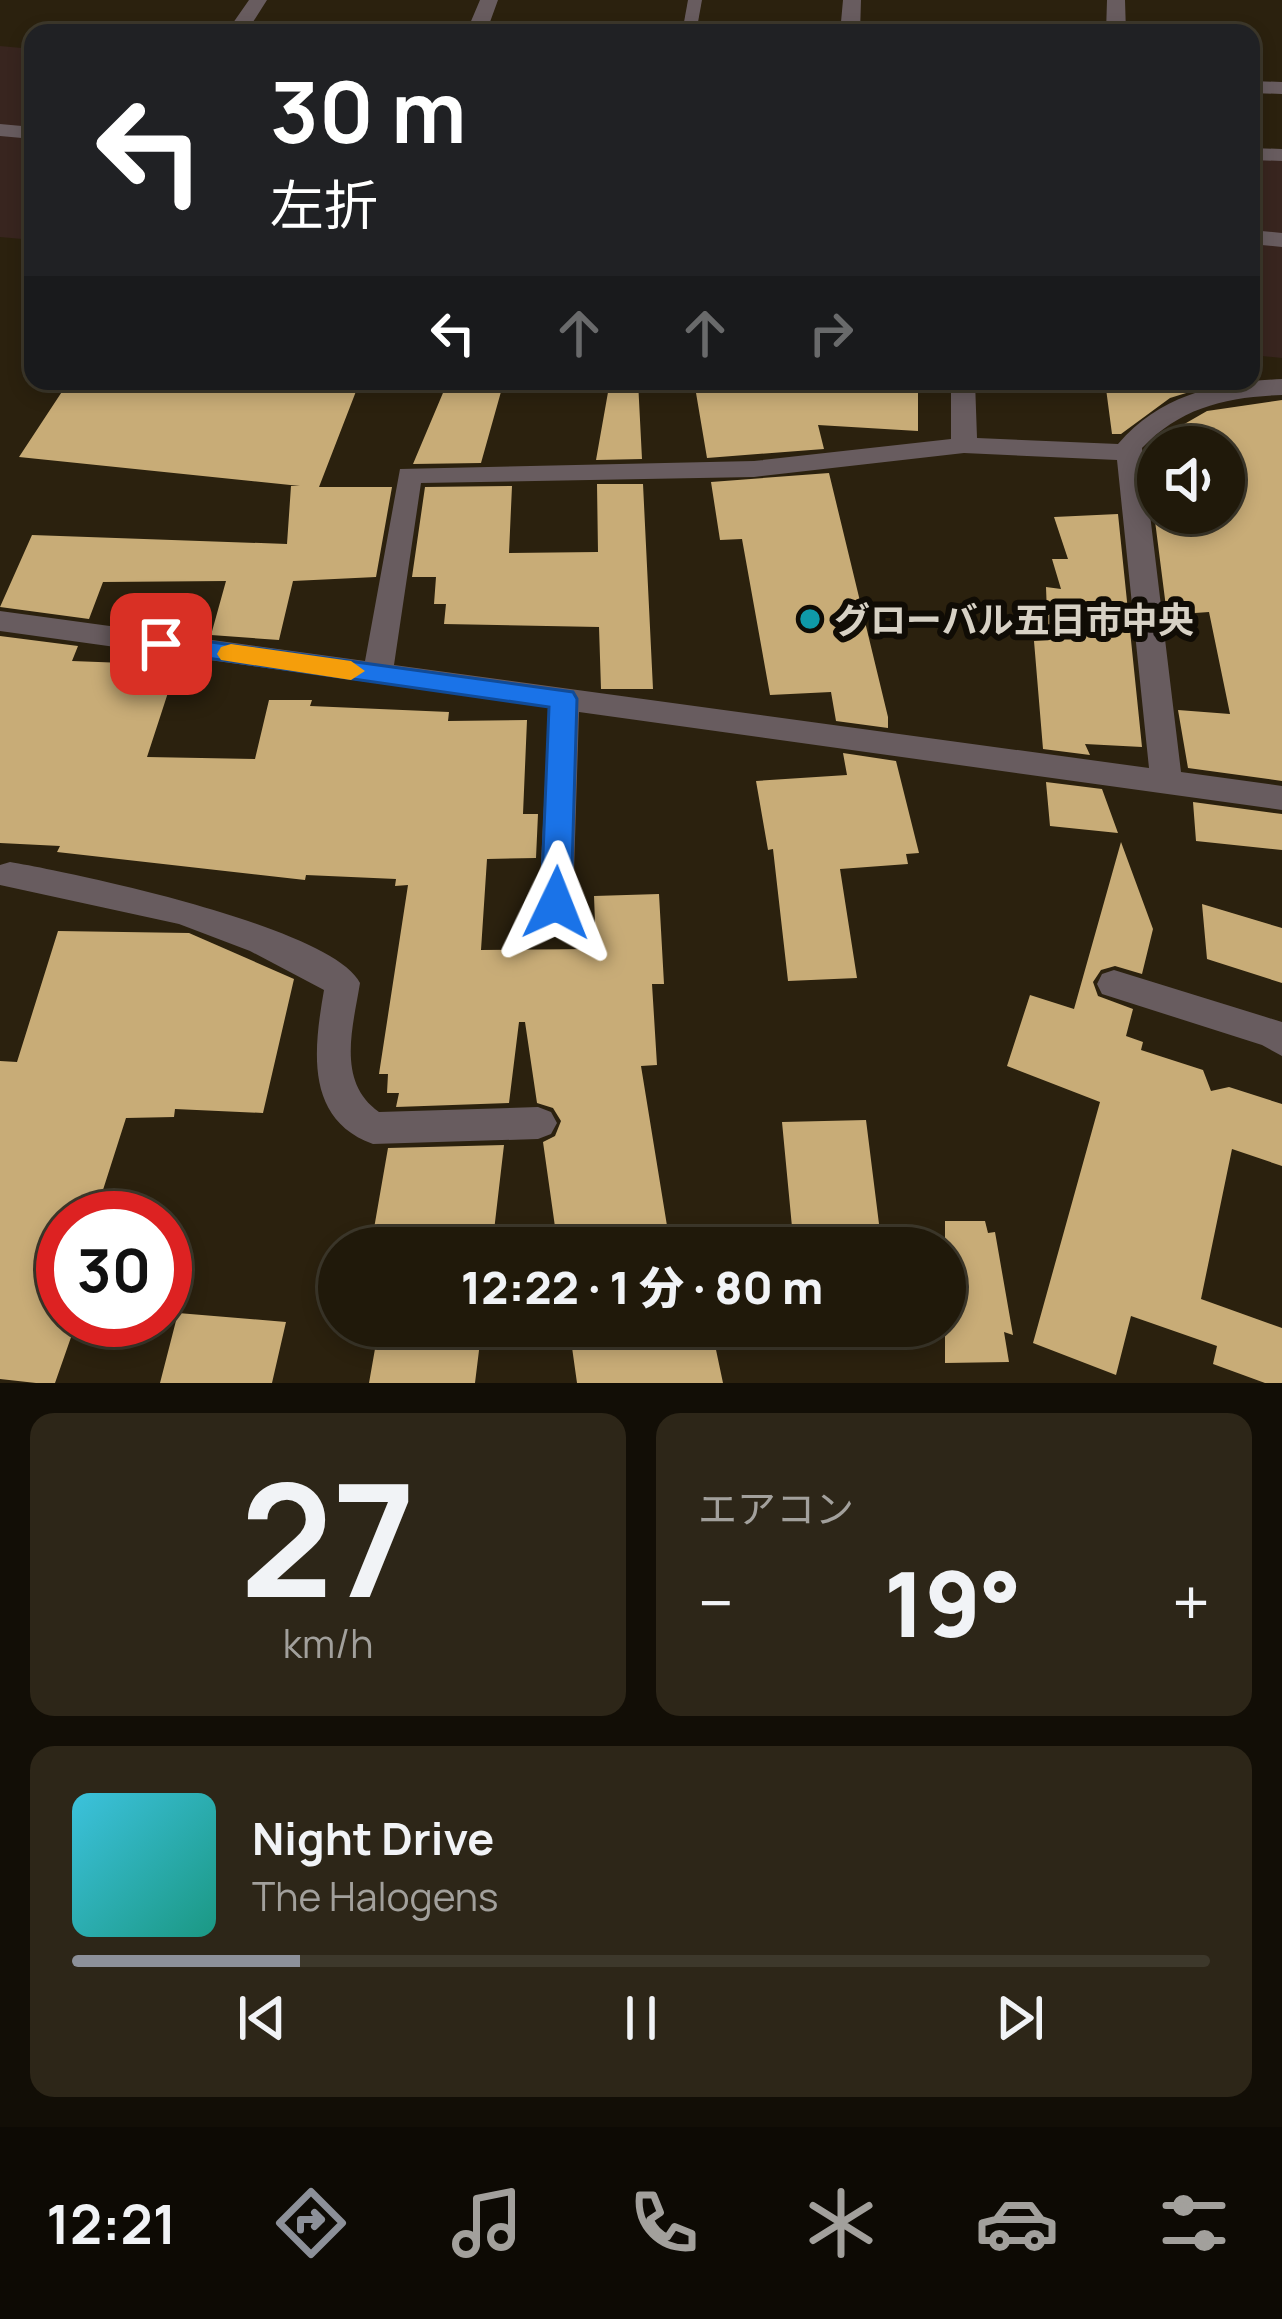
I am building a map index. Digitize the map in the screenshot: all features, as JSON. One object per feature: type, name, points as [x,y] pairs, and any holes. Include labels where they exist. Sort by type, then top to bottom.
[{"type":"street","points":[[963,390],[964,446]]},
{"type":"street","points":[[1167,784],[1128,452],[1141,432],[1175,407],[1225,392],[1254,390]]},
{"type":"street","points":[[378,674],[410,475],[754,469],[964,446],[1128,452]]},
{"type":"street","points":[[0,621],[1282,798]]},
{"type":"street","points":[[556,903],[563,699]]},
{"type":"street","points":[[3,883],[104,889],[192,913],[274,944],[343,983],[332,1058],[336,1084],[351,1116],[374,1128],[538,1123]]},
{"type":"street","points":[[1114,984],[1274,1034],[1282,1041]]},
{"type":"shaded area","points":[[0,46],[24,48],[24,239],[0,237]]},
{"type":"shaded area","points":[[1260,149],[1282,151],[1282,358],[1260,356]]},
{"type":"building","points":[[63,390],[357,390],[319,487],[392,487],[376,577],[293,581],[279,640],[211,635],[226,581],[103,582],[89,619],[0,607],[32,535],[287,544],[291,486],[300,486],[19,457]]},
{"type":"building","points":[[444,390],[501,390],[481,463],[413,464]]},
{"type":"building","points":[[608,390],[638,390],[642,459],[596,460]]},
{"type":"building","points":[[696,390],[918,390],[918,431],[818,425],[824,449],[707,458]]},
{"type":"building","points":[[1106,390],[1196,390],[1170,398],[1121,434],[1112,434]]},
{"type":"building","points":[[1282,400],[1282,781],[1188,768],[1178,710],[1230,714],[1209,612],[1167,615],[1157,534],[1245,534],[1245,426],[1182,426],[1207,411]]},
{"type":"building","name":"グローバル五日市中央","points":[[829,473],[888,728],[836,721],[831,692],[770,695],[742,539],[720,540],[711,482]]},
{"type":"building","points":[[597,484],[643,484],[653,689],[601,689],[599,627],[444,624],[446,604],[434,604],[436,577],[412,577],[425,487],[512,486],[509,553],[598,552]]},
{"type":"building","points":[[1118,514],[1142,747],[1085,744],[1090,755],[1043,749],[1034,641],[1048,640],[1046,587],[1061,589],[1052,559],[1068,559],[1054,517]]},
{"type":"building","points":[[0,636],[78,646],[72,661],[177,665],[147,757],[255,759],[269,700],[449,712],[448,721],[527,720],[523,814],[538,814],[536,858],[487,859],[481,950],[596,949],[594,896],[659,894],[664,984],[652,984],[657,1065],[641,1066],[667,1227],[555,1227],[543,1142],[555,1136],[561,1121],[553,1108],[537,1103],[525,1022],[519,1022],[509,1103],[396,1107],[399,1093],[387,1093],[388,1074],[379,1074],[408,885],[395,886],[396,879],[306,875],[305,880],[57,852],[60,846],[0,843]]},
{"type":"building","points":[[843,753],[896,761],[919,853],[906,854],[908,864],[840,869],[857,978],[788,981],[773,849],[768,850],[756,781],[847,775]]},
{"type":"building","points":[[1046,782],[1102,789],[1118,833],[1050,826]]},
{"type":"building","points":[[1193,802],[1282,814],[1282,850],[1196,841]]},
{"type":"building","points":[[1121,842],[1153,929],[1142,974],[1115,966],[1101,970],[1093,982],[1098,996],[1133,1009],[1126,1036],[1143,1042],[1141,1050],[1203,1070],[1211,1091],[1229,1087],[1282,1104],[1282,1166],[1232,1149],[1201,1299],[1282,1328],[1282,1383],[1265,1383],[1213,1364],[1217,1346],[1131,1316],[1116,1375],[1033,1343],[1100,1102],[1007,1066],[1030,995],[1074,1009]]},
{"type":"building","points":[[1202,904],[1282,928],[1282,983],[1207,959]]},
{"type":"building","points":[[58,931],[189,933],[294,979],[263,1113],[175,1109],[174,1117],[126,1118],[103,1191],[36,1191],[36,1347],[68,1347],[55,1383],[0,1379],[0,1061],[17,1062]]},
{"type":"building","points":[[866,1120],[879,1227],[792,1227],[782,1122]]},
{"type":"building","points":[[504,1145],[494,1227],[374,1227],[388,1148]]},
{"type":"building","points":[[945,1221],[985,1221],[988,1233],[995,1232],[1013,1335],[1004,1332],[1009,1362],[945,1363],[945,1347],[966,1347],[966,1227],[945,1227]]},
{"type":"building","points":[[192,1314],[286,1322],[272,1383],[160,1383],[169,1347],[192,1347]]},
{"type":"building","points":[[375,1347],[479,1347],[475,1383],[369,1383]]},
{"type":"building","points":[[572,1347],[715,1347],[723,1383],[577,1383]]},
{"type":"slow traffic","points":[[231,654],[351,671]]},
{"type":"place","name":"グローバル五日市中央","points":[[810,619]]},
{"type":"route","points":[[161,644],[563,699],[556,903]]}]
